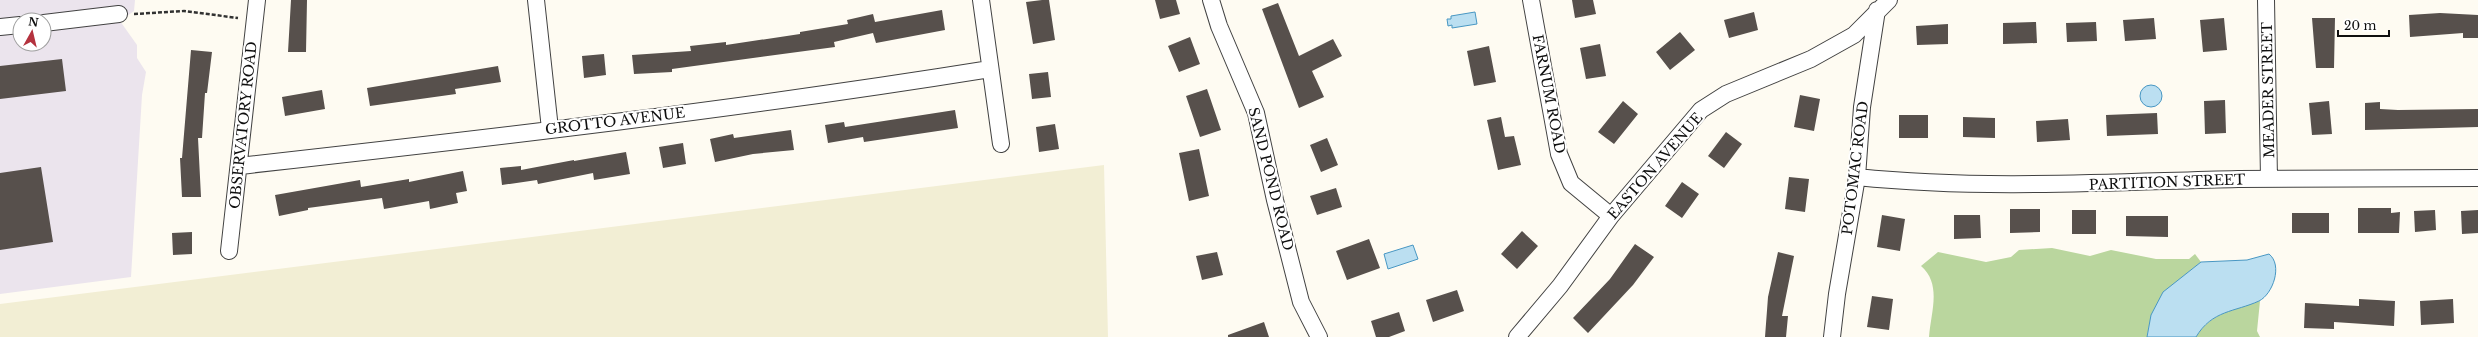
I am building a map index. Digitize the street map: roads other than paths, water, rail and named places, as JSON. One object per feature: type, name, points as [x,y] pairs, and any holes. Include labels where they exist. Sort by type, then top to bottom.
[{"type":"street","name":"OBSERVATORY ROAD","points":[[229,251],[257,0]]},
{"type":"street","points":[[536,0],[550,129]]},
{"type":"street","points":[[981,0],[1001,144]]},
{"type":"street","name":"SAND POND ROAD","points":[[1211,0],[1219,26],[1256,113],[1275,200],[1301,302],[1319,337]]},
{"type":"street","name":"FARNUM ROAD","points":[[1531,0],[1559,154],[1572,183],[1611,216]]},
{"type":"street","name":"EASTON AVENUE","points":[[1517,337],[1560,286],[1611,216],[1701,110],[1726,94],[1812,59],[1854,35],[1877,6],[1888,0]]},
{"type":"street","name":"MEADER STREET","points":[[2266,0],[2269,179]]},
{"type":"street","name":"POTOMAC ROAD","points":[[1832,337],[1837,294],[1857,177],[1862,106],[1877,6]]},
{"type":"street","points":[[52,22],[119,14]]},
{"type":"street","points":[[0,27],[12,26]]},
{"type":"street","name":"GROTTO AVENUE","points":[[239,166],[843,92],[990,69]]},
{"type":"street","name":"PARTITION STREET","points":[[1857,177],[1904,182],[2083,184],[2269,179],[2478,178]]},
{"type":"water","points":[[1475,12],[1477,24],[1452,28],[1452,25],[1448,26],[1447,19],[1451,19],[1451,16]]},
{"type":"water","points":[[2151,85],[2159,88],[2162,96],[2159,104],[2151,107],[2143,104],[2140,96],[2143,88]]},
{"type":"water","points":[[1413,245],[1418,259],[1388,269],[1384,254]]},
{"type":"water","points":[[2269,254],[2273,259],[2276,272],[2272,286],[2259,301],[2224,313],[2217,317],[2202,328],[2196,337],[2147,337],[2151,315],[2163,292],[2201,262],[2247,260]]}]
